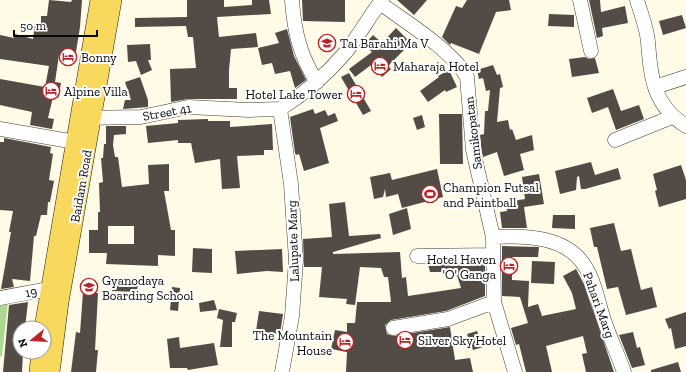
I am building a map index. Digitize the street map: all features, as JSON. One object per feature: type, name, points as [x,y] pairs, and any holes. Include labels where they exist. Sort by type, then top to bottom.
[{"type":"main road","name":"Baidam Road","points":[[51,372],[56,287],[75,142],[86,118],[99,0]]},
{"type":"main road","name":"Baidam Road","points":[[46,320],[56,287],[86,118],[113,0]]},
{"type":"main road","points":[[38,372],[39,360]]},
{"type":"street","points":[[292,0],[294,27],[308,69],[317,82]]},
{"type":"street","points":[[580,0],[591,51]]},
{"type":"street","points":[[637,0],[646,31],[650,66],[655,87],[664,106],[672,117],[686,126]]},
{"type":"street","points":[[280,109],[299,98],[345,53],[381,1]]},
{"type":"street","name":"Samikopatan","points":[[381,1],[462,68],[467,77],[473,150],[493,237],[494,302],[515,372]]},
{"type":"street","points":[[655,87],[686,77]]},
{"type":"street","name":"Street 41","points":[[86,118],[141,117],[188,107],[280,109]]},
{"type":"street","name":"Lalupate Marg","points":[[280,109],[291,184],[296,260],[292,316],[282,372]]},
{"type":"street","points":[[615,140],[672,117]]},
{"type":"street","points":[[0,130],[75,142]]},
{"type":"street","name":"Pahari Marg","points":[[493,237],[515,235],[541,238],[560,246],[580,258],[592,280],[604,321],[624,372]]},
{"type":"street","points":[[417,256],[493,255]]},
{"type":"street","name":"19","points":[[0,298],[56,287]]},
{"type":"street","points":[[393,328],[448,320],[494,302]]},
{"type":"green space","points":[[8,302],[2,356],[0,357],[0,303]]},
{"type":"building","points":[[49,0],[71,2],[72,0],[82,0],[80,27],[75,58],[59,55],[55,82],[61,83],[58,98],[53,97],[48,118],[54,119],[52,129],[30,125],[32,112],[0,105],[0,79],[45,87],[49,66],[0,59],[0,35],[14,38],[15,34],[33,39],[35,24],[41,24],[41,16],[47,16]]},
{"type":"building","points":[[187,0],[224,0],[224,7],[252,5],[252,0],[269,0],[271,14],[217,17],[219,37],[256,33],[258,47],[231,49],[229,88],[237,88],[237,99],[188,99],[171,102],[170,69],[196,68],[193,37],[188,37],[186,26],[135,27],[135,18],[187,17]]},
{"type":"building","points":[[302,0],[345,0],[345,22],[303,21]]},
{"type":"building","points":[[397,0],[427,0],[414,15]]},
{"type":"building","points":[[467,0],[509,0],[511,10],[496,12],[479,54],[451,43],[450,45],[442,37],[456,6],[462,8]]},
{"type":"building","points":[[589,0],[600,0],[601,12],[625,6],[628,23],[602,28],[603,36],[597,38]]},
{"type":"building","points":[[549,14],[574,15],[574,27],[548,26]]},
{"type":"building","points":[[682,15],[686,28],[663,35],[659,21]]},
{"type":"building","points":[[396,28],[411,43],[388,66],[391,69],[382,77],[371,65],[355,77],[349,69],[372,52],[364,45],[373,35],[382,43]]},
{"type":"building","points":[[287,29],[294,56],[306,80],[295,88],[290,71],[275,74],[272,63],[262,65],[258,48],[279,43],[275,33]]},
{"type":"building","points":[[150,44],[151,60],[148,60],[152,70],[141,75],[136,61],[128,62],[127,45]]},
{"type":"building","points":[[585,57],[589,59],[595,58],[599,73],[572,77],[569,59]]},
{"type":"building","points":[[493,65],[497,75],[500,74],[503,87],[500,88],[497,122],[508,120],[510,130],[512,129],[516,140],[532,135],[534,150],[520,154],[524,170],[504,176],[497,152],[483,157],[481,149],[480,135],[484,134],[485,111],[488,111],[490,90],[486,91],[483,78],[479,79],[477,70]]},
{"type":"building","points":[[449,70],[457,87],[446,92],[445,90],[428,102],[420,91],[439,77],[438,76]]},
{"type":"building","name":"Hotel Lake Tower","points":[[349,73],[371,111],[363,115],[341,77]]},
{"type":"building","points":[[140,77],[148,100],[148,107],[123,109],[125,100],[131,100],[125,82]]},
{"type":"building","points":[[613,89],[621,111],[639,105],[644,119],[616,130],[608,107],[592,113],[587,98]]},
{"type":"building","points":[[313,109],[315,114],[325,110],[328,116],[335,113],[338,121],[320,128],[329,163],[304,171],[299,154],[296,155],[295,153],[290,117]]},
{"type":"building","points":[[439,114],[462,114],[463,164],[440,164]]},
{"type":"building","points":[[422,115],[425,127],[417,130],[413,118]]},
{"type":"building","points":[[208,119],[208,121],[230,121],[230,127],[272,124],[273,150],[264,150],[264,155],[237,156],[240,188],[222,189],[220,159],[195,163],[191,143],[178,143],[178,140],[148,143],[146,126],[178,123],[178,120]]},
{"type":"building","points":[[106,126],[126,126],[126,134],[114,135],[113,145],[115,157],[118,157],[122,187],[149,184],[148,165],[169,164],[169,191],[164,191],[171,230],[175,230],[175,256],[158,255],[158,266],[106,264],[107,253],[89,253],[89,230],[98,230],[98,212],[100,212],[99,183],[103,182],[101,158],[103,158],[104,144],[106,144]],"holes":[[[108,226],[134,226],[134,244],[108,244]]]},
{"type":"building","points":[[4,138],[51,147],[50,153],[53,154],[49,180],[54,181],[50,202],[48,202],[47,215],[41,215],[36,236],[34,236],[30,281],[12,279],[14,287],[1,289],[11,232],[9,232],[13,211],[0,210],[0,142],[4,142]]},
{"type":"building","points":[[591,162],[595,175],[618,168],[621,179],[581,189],[579,176],[577,177],[576,190],[560,194],[555,171]]},
{"type":"building","points":[[681,165],[686,180],[686,199],[659,207],[653,174]]},
{"type":"building","points":[[437,169],[443,197],[402,208],[398,194],[386,197],[385,189],[383,197],[374,199],[370,177],[390,173],[392,180]]},
{"type":"building","points":[[539,174],[544,204],[524,207],[527,228],[502,228],[500,212],[507,211],[506,202],[525,199],[522,177]]},
{"type":"building","points":[[345,202],[349,236],[380,234],[381,238],[333,252],[333,254],[400,252],[402,278],[406,277],[408,296],[461,288],[456,272],[430,272],[428,264],[485,264],[485,296],[446,311],[391,320],[385,325],[387,334],[394,336],[450,327],[455,360],[470,358],[473,372],[346,372],[347,352],[331,349],[335,330],[347,332],[347,323],[355,323],[357,302],[391,302],[388,277],[384,277],[381,268],[360,267],[355,305],[346,304],[347,299],[319,297],[322,267],[304,267],[303,239],[332,237],[329,204]]},
{"type":"building","points":[[407,208],[411,229],[393,235],[389,214]]},
{"type":"building","points":[[553,215],[575,215],[575,229],[552,228]]},
{"type":"building","points":[[614,223],[621,251],[631,249],[641,290],[652,287],[657,307],[626,315],[618,287],[607,289],[597,247],[594,247],[590,228]]},
{"type":"building","points":[[502,246],[539,247],[538,257],[512,257],[512,280],[529,281],[528,307],[538,304],[542,316],[576,309],[572,293],[563,276],[576,269],[584,284],[614,372],[586,372],[582,354],[587,353],[583,336],[546,346],[552,372],[526,372],[519,344],[516,345],[511,328],[528,323],[520,297],[502,296]]},
{"type":"building","points":[[193,248],[212,249],[212,273],[192,272]]},
{"type":"building","points":[[282,249],[283,272],[267,271],[237,274],[235,251]]},
{"type":"building","points":[[532,261],[555,262],[554,284],[531,283]]},
{"type":"building","points":[[113,281],[138,282],[137,292],[112,291]]},
{"type":"building","points":[[172,287],[180,288],[178,311],[170,310]]},
{"type":"building","points":[[83,292],[98,293],[95,350],[98,350],[96,372],[71,372],[76,332],[80,333]]},
{"type":"building","points":[[214,300],[217,310],[200,312],[199,303]]},
{"type":"building","points":[[28,302],[26,320],[12,320],[12,360],[23,360],[22,372],[3,372],[9,305]]},
{"type":"building","points":[[219,309],[237,313],[235,322],[232,322],[232,347],[220,347],[223,320],[217,318]]},
{"type":"building","points":[[259,311],[283,314],[280,334],[256,331]]},
{"type":"building","points":[[686,312],[686,346],[675,349],[671,328],[669,329],[665,319]]},
{"type":"building","points":[[477,331],[483,347],[473,350],[467,334]]},
{"type":"building","points":[[633,332],[637,348],[640,347],[645,365],[632,368],[619,335]]},
{"type":"building","points":[[179,337],[180,348],[214,343],[218,365],[188,370],[187,368],[170,368],[167,339]]},
{"type":"building","points":[[678,362],[681,372],[651,372],[651,370]]},
{"type":"place","name":"Tal Barahi Ma V","points":[[327,43]]},
{"type":"place","name":"Bonny","points":[[68,57]]},
{"type":"place","name":"Maharaja Hotel","points":[[380,66]]},
{"type":"place","name":"Alpine Villa","points":[[51,91]]},
{"type":"place","name":"Hotel Lake Tower","points":[[356,94]]},
{"type":"place","name":"Champion Futsal and Paintball","points":[[430,194]]},
{"type":"place","name":"Hotel Haven 'O' Ganga","points":[[509,266]]},
{"type":"place","name":"Gyanodaya Boarding School","points":[[89,287]]},
{"type":"place","name":"Silver Sky Hotel","points":[[405,340]]},
{"type":"place","name":"The Mountain House","points":[[345,342]]}]
